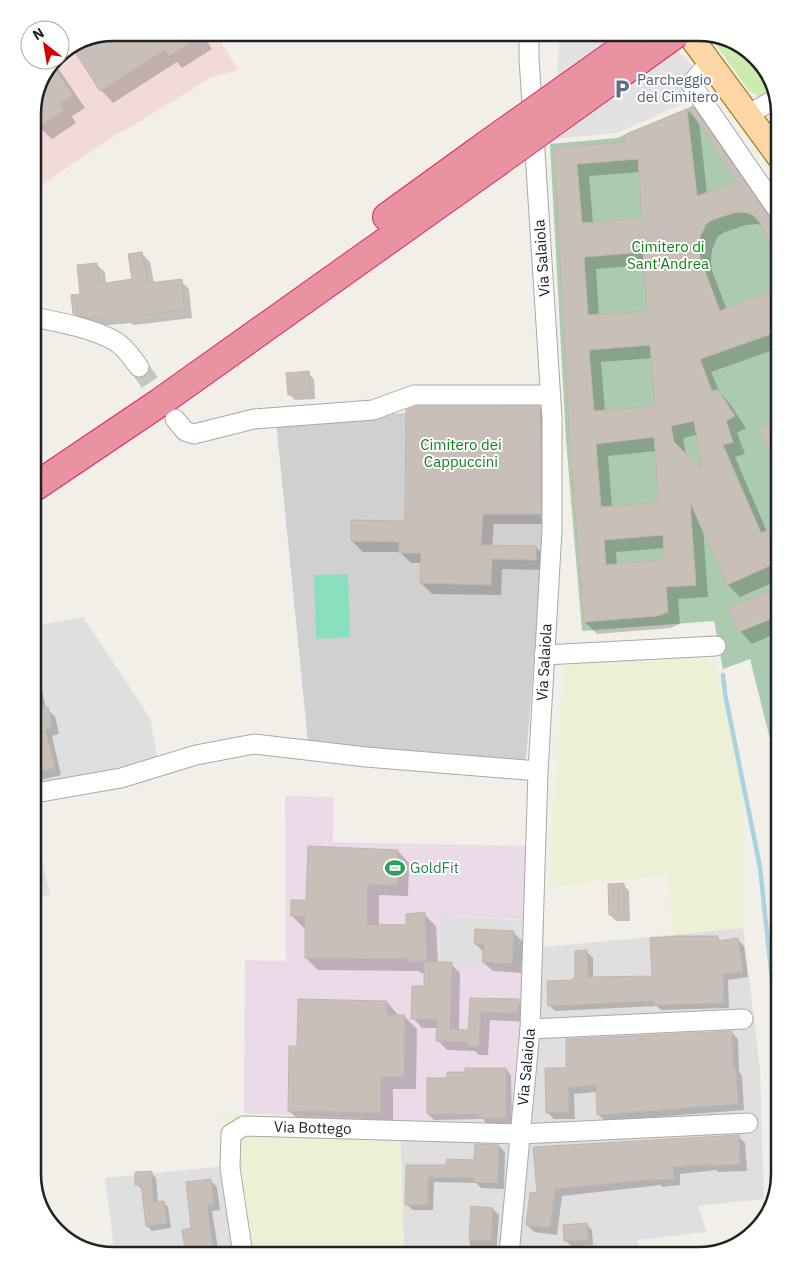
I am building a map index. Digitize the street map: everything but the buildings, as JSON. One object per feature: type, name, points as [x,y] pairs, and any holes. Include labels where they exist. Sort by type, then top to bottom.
[{"type":"highway","points":[[41,483],[159,403],[490,155],[634,41]]},
{"type":"highway","points":[[41,460],[490,155],[666,41]]},
{"type":"main road","points":[[694,41],[771,145]]},
{"type":"street","points":[[519,41],[529,63]]},
{"type":"street","name":"Via Salaiola","points":[[511,1247],[530,1029],[538,771],[552,531],[551,395],[529,41]]},
{"type":"street","name":"Via Salaiola","points":[[529,63],[535,41]]},
{"type":"street","points":[[710,62],[691,84],[771,199]]},
{"type":"street","points":[[748,114],[769,102]]},
{"type":"street","points":[[41,319],[104,336],[123,348],[139,367]]},
{"type":"street","points":[[175,419],[185,431],[194,434],[254,419],[374,410],[414,396],[551,395]]},
{"type":"street","points":[[544,655],[716,646]]},
{"type":"street","points":[[41,792],[121,778],[196,755],[254,744],[366,757],[538,771]]},
{"type":"street","points":[[530,1029],[742,1019]]},
{"type":"street","points":[[520,1134],[748,1123]]},
{"type":"street","name":"Via Bottego","points":[[242,1247],[230,1168],[231,1134],[244,1126],[520,1134]]},
{"type":"shaded area","points":[[114,41],[221,41],[238,70],[210,78],[118,133],[41,186],[41,109],[44,95],[47,86],[57,70],[70,70],[70,57],[74,54],[86,47]]},
{"type":"shaded area","name":"Parcheggio del Cimitero","points":[[559,41],[668,41],[693,66],[684,78],[691,100],[617,133],[554,139]]},
{"type":"shaded area","points":[[542,402],[541,514],[543,550],[526,760],[308,742],[276,421]]},
{"type":"shaded area","points":[[83,617],[150,718],[160,772],[41,799],[41,625]]},
{"type":"shaded area","points":[[285,796],[334,797],[333,842],[528,846],[523,920],[440,915],[439,964],[522,970],[515,1125],[244,1113],[245,960],[286,961]]},
{"type":"shaded area","points":[[41,857],[50,894],[41,897]]},
{"type":"shaded area","points":[[440,915],[544,922],[543,947],[743,928],[760,1068],[764,1199],[698,1206],[707,1232],[638,1240],[638,1247],[404,1247],[400,1120],[514,1125],[439,964]]},
{"type":"shaded area","points":[[226,1166],[237,1247],[114,1247],[105,1178]]},
{"type":"green space","points":[[715,44],[730,49],[753,66],[763,82],[769,99],[766,100],[749,91]]},
{"type":"green space","name":"Cimitero di Sant'Andrea","points":[[700,103],[771,210],[771,743],[750,659],[723,669],[714,621],[582,631],[566,440],[550,144],[617,138]]},
{"type":"green space","points":[[348,574],[350,637],[316,639],[314,575]]},
{"type":"green space","points":[[714,658],[744,798],[743,928],[674,934],[667,875],[548,887],[565,662]]},
{"type":"green space","points":[[223,1113],[400,1120],[404,1247],[237,1247],[226,1166]]},
{"type":"waterway","points":[[723,675],[725,694],[760,867],[771,971]]},
{"type":"tunnel","points":[[139,367],[169,410]]},
{"type":"place","name":"Parcheggio del Cimitero","points":[[622,89]]},
{"type":"place","name":"GoldFit","points":[[395,868]]},
{"type":"park label","name":"Cimitero dei Cappuccini","points":[[461,454]]}]
